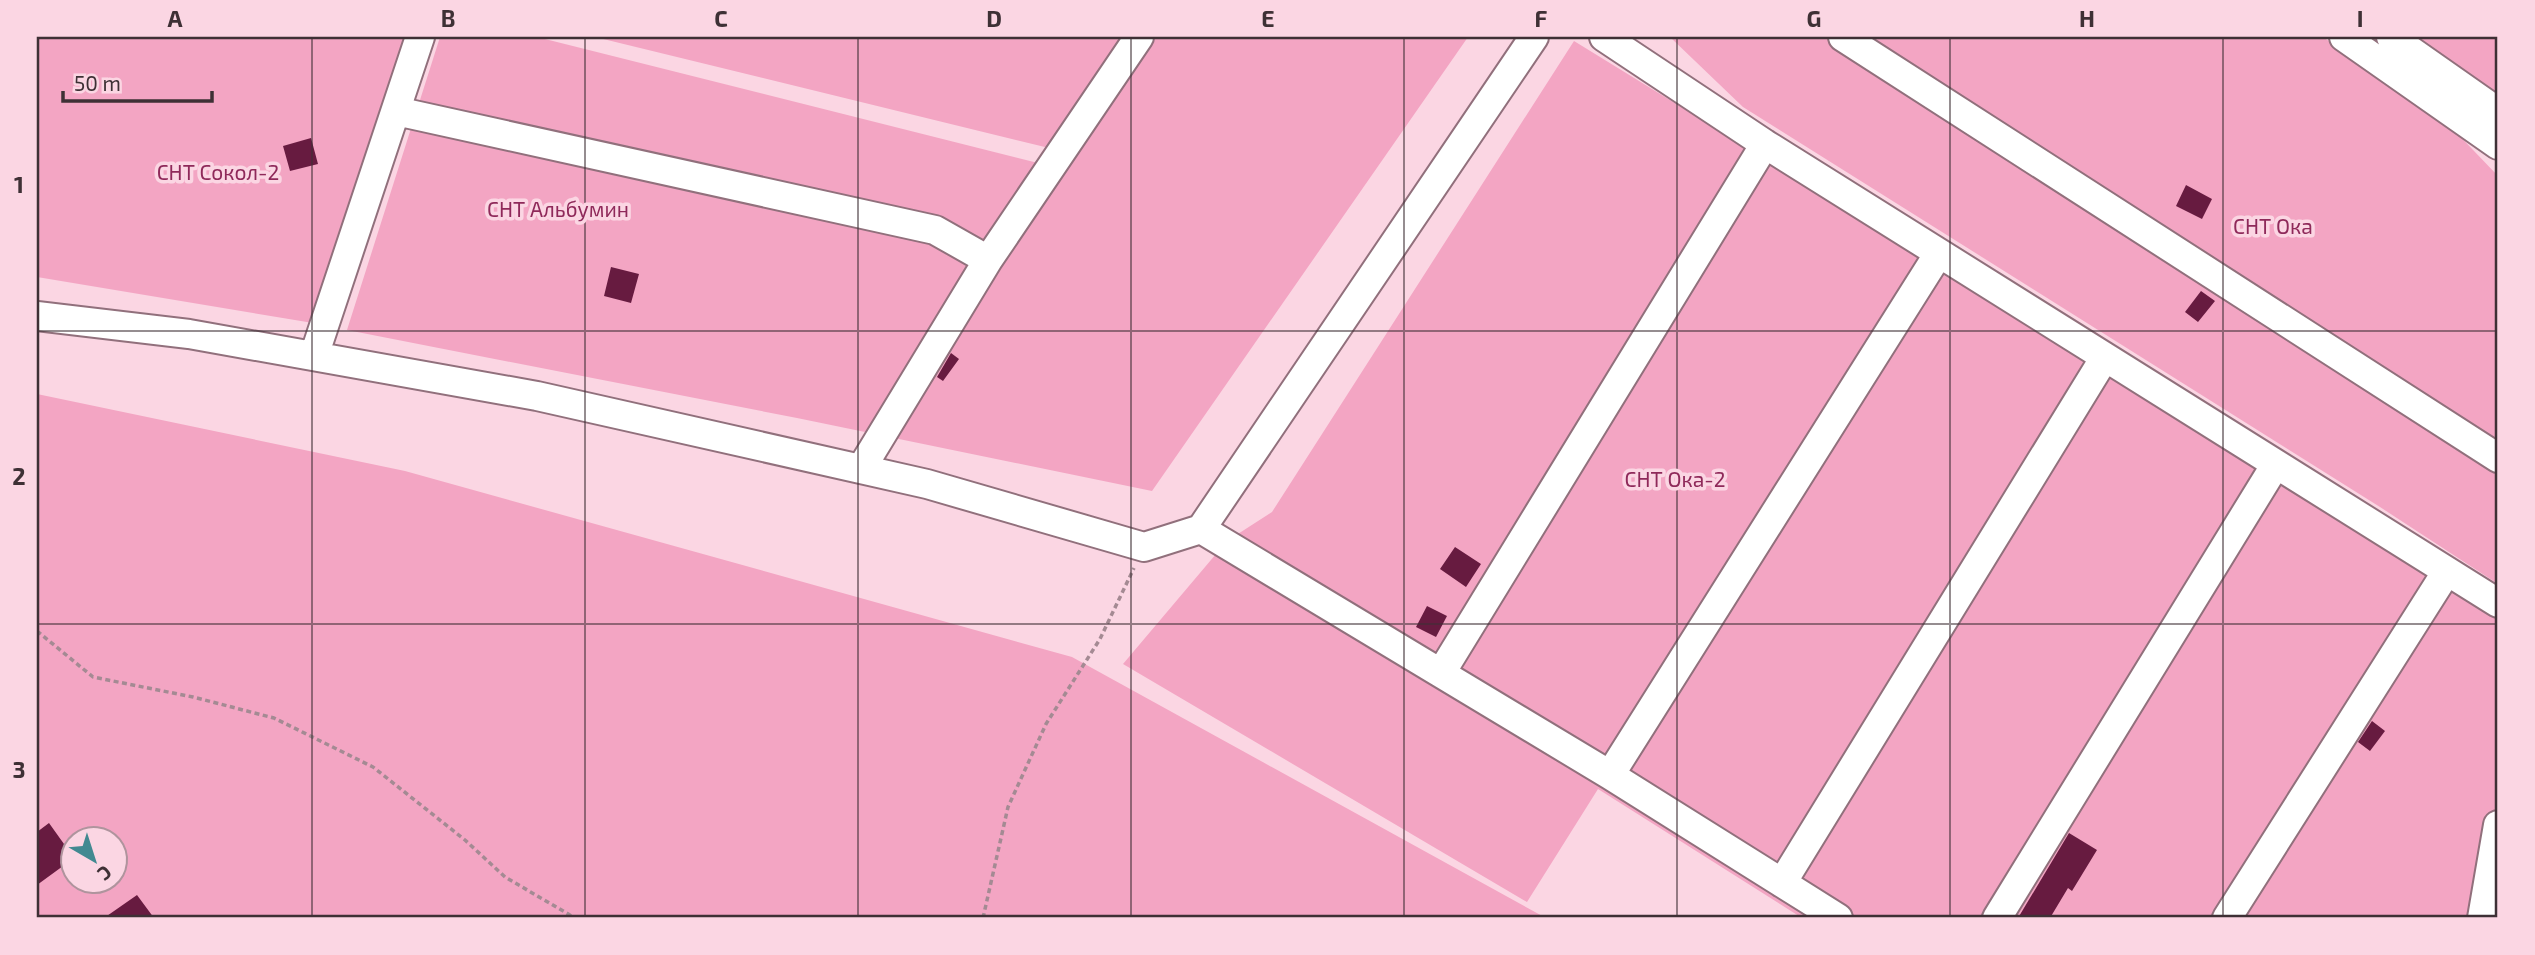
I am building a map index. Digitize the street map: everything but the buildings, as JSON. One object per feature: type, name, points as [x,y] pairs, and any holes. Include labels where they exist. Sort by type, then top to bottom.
[{"type":"street","points":[[314,356],[420,37]]},
{"type":"street","points":[[861,468],[988,260],[1139,37]]},
{"type":"street","points":[[37,316],[188,334],[537,396],[927,484],[1144,547],[1201,528],[1534,37]]},
{"type":"street","points":[[1604,37],[1765,144],[2498,603]]},
{"type":"street","points":[[1843,37],[2498,458]]},
{"type":"street","points":[[2344,37],[2498,145]]},
{"type":"street","points":[[2394,38],[2498,112]]},
{"type":"street","points":[[396,111],[934,230],[988,260]]},
{"type":"street","points":[[1441,673],[1765,144]]},
{"type":"street","points":[[1610,775],[1939,253]]},
{"type":"street","points":[[1782,883],[2105,357]]},
{"type":"street","points":[[1997,918],[2276,464]]},
{"type":"street","points":[[1201,528],[1610,775],[1838,918]]},
{"type":"street","points":[[2227,918],[2447,571]]},
{"type":"street","points":[[2482,918],[2498,825]]},
{"type":"path","points":[[983,918],[1008,807],[1046,724],[1100,639],[1144,547]]},
{"type":"path","points":[[37,631],[93,677],[193,697],[274,718],[373,767],[465,840],[505,877],[575,918]]},
{"type":"green space","name":"СНТ Сокол-2","points":[[37,37],[405,37],[313,323],[37,277]]},
{"type":"green space","name":"СНТ Альбумин","points":[[440,37],[537,37],[1062,169],[1152,37],[1468,37],[1152,491],[347,330]]},
{"type":"green space","points":[[595,37],[1124,37],[1049,148]]},
{"type":"green space","name":"СНТ Ока","points":[[1670,37],[2323,37],[2452,128],[2498,176],[2498,584],[1743,107]]},
{"type":"green space","points":[[2413,37],[2498,37],[2498,94]]},
{"type":"green space","name":"СНТ Ока-2","points":[[1574,41],[2498,609],[2498,897],[2495,918],[1802,918],[1598,789],[1527,902],[1123,664],[1227,541],[1272,512]]},
{"type":"green space","points":[[37,394],[405,471],[1072,657],[1546,918],[37,918]]}]
